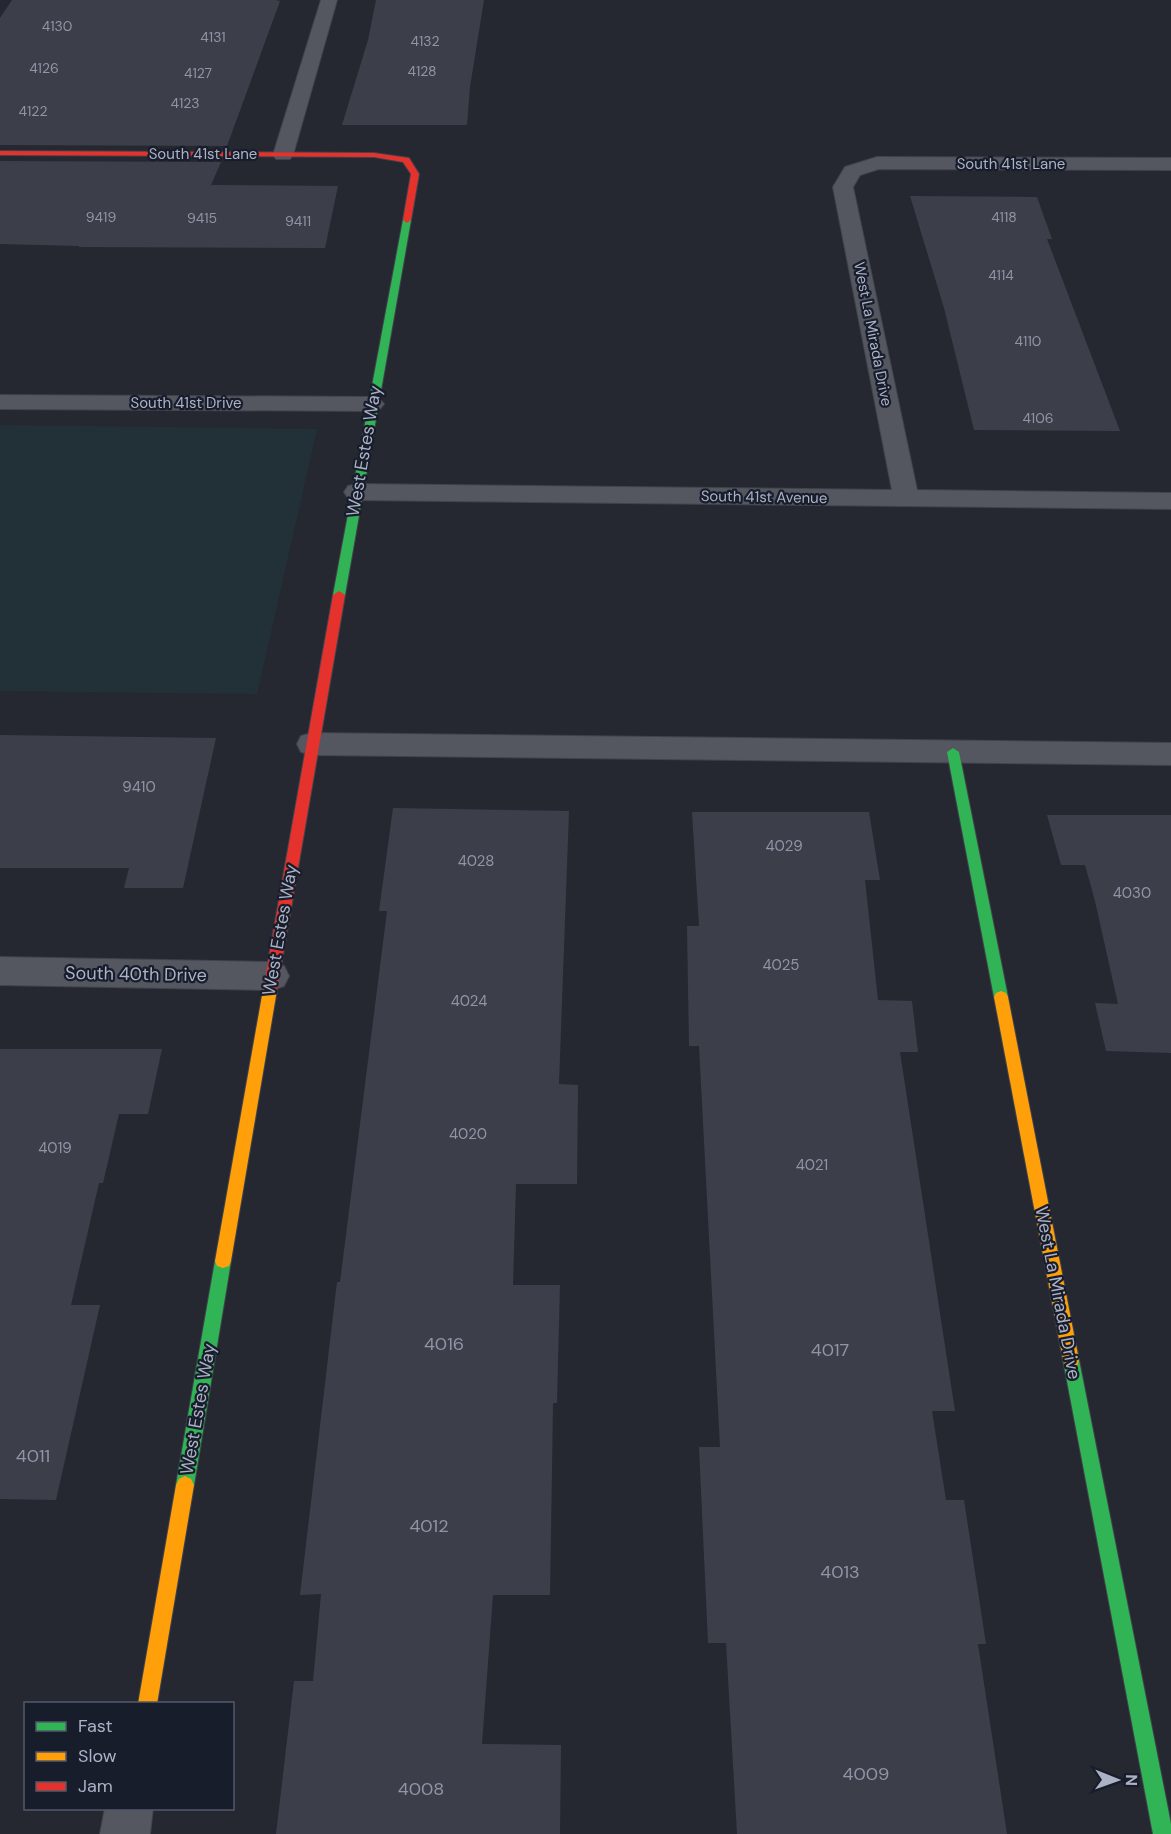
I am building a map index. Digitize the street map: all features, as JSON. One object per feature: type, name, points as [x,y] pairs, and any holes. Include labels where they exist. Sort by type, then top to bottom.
[{"type":"street","points":[[283,155],[329,0]]},
{"type":"street","name":"South 41st Lane","points":[[0,153],[374,155],[406,160]]},
{"type":"street","name":"West Estes Way","points":[[147,1702],[312,744],[415,174],[406,160]]},
{"type":"street","name":"South 41st Lane","points":[[852,171],[877,163],[1171,164]]},
{"type":"street","name":"West La Mirada Drive","points":[[852,171],[843,187],[906,498]]},
{"type":"street","name":"South 41st Drive","points":[[0,402],[372,404]]},
{"type":"street","name":"South 41st Avenue","points":[[357,492],[1171,501]]},
{"type":"street","points":[[312,744],[1171,754]]},
{"type":"street","name":"West La Mirada Drive","points":[[953,752],[1163,1834]]},
{"type":"street","name":"South 40th Drive","points":[[0,970],[272,976]]},
{"type":"street","points":[[125,1834],[129,1810]]},
{"type":"shaded area","points":[[0,425],[317,429],[257,694],[0,691]]},
{"type":"building","points":[[12,0],[280,1],[227,146],[0,145],[0,18]]},
{"type":"building","points":[[376,0],[484,0],[470,87],[467,125],[342,125],[368,40]]},
{"type":"building","points":[[0,161],[221,162],[211,185],[338,186],[325,248],[79,247],[0,244]]},
{"type":"building","points":[[910,196],[1037,197],[1052,239],[1047,239],[1120,431],[974,430],[944,308]]},
{"type":"building","points":[[0,735],[216,738],[183,888],[124,888],[129,868],[0,868]]},
{"type":"building","points":[[393,808],[569,811],[559,1084],[578,1085],[577,1184],[516,1184],[513,1285],[560,1285],[557,1403],[553,1403],[550,1595],[493,1595],[482,1744],[561,1745],[560,1834],[276,1834],[294,1681],[313,1681],[321,1594],[300,1595],[337,1282],[340,1282],[387,911],[379,911]]},
{"type":"building","points":[[692,812],[869,812],[880,880],[865,880],[878,1000],[912,1001],[918,1052],[900,1052],[955,1411],[932,1411],[946,1500],[964,1500],[986,1644],[978,1644],[1007,1834],[737,1834],[726,1643],[708,1643],[699,1447],[720,1447],[699,1046],[689,1046],[687,926],[699,926]]},
{"type":"building","points":[[1047,815],[1171,815],[1171,1053],[1106,1051],[1095,1003],[1118,1004],[1095,901],[1085,865],[1061,865]]},
{"type":"building","points":[[0,1049],[162,1049],[148,1114],[119,1114],[103,1183],[99,1183],[71,1305],[100,1305],[56,1500],[0,1499]]},
{"type":"traffic: fast","points":[[339,595],[407,220]]},
{"type":"traffic: fast","points":[[953,752],[1001,997]]},
{"type":"traffic: fast","points":[[185,1485],[223,1261]]},
{"type":"traffic: fast","points":[[1071,1360],[1163,1834]]},
{"type":"traffic: slow","points":[[223,1261],[270,990]]},
{"type":"traffic: slow","points":[[1001,997],[1071,1360]]},
{"type":"traffic: slow","points":[[147,1702],[185,1485]]},
{"type":"traffic: jam","points":[[0,153],[374,155],[406,160],[415,174],[407,220]]},
{"type":"traffic: jam","points":[[270,990],[339,595]]}]
